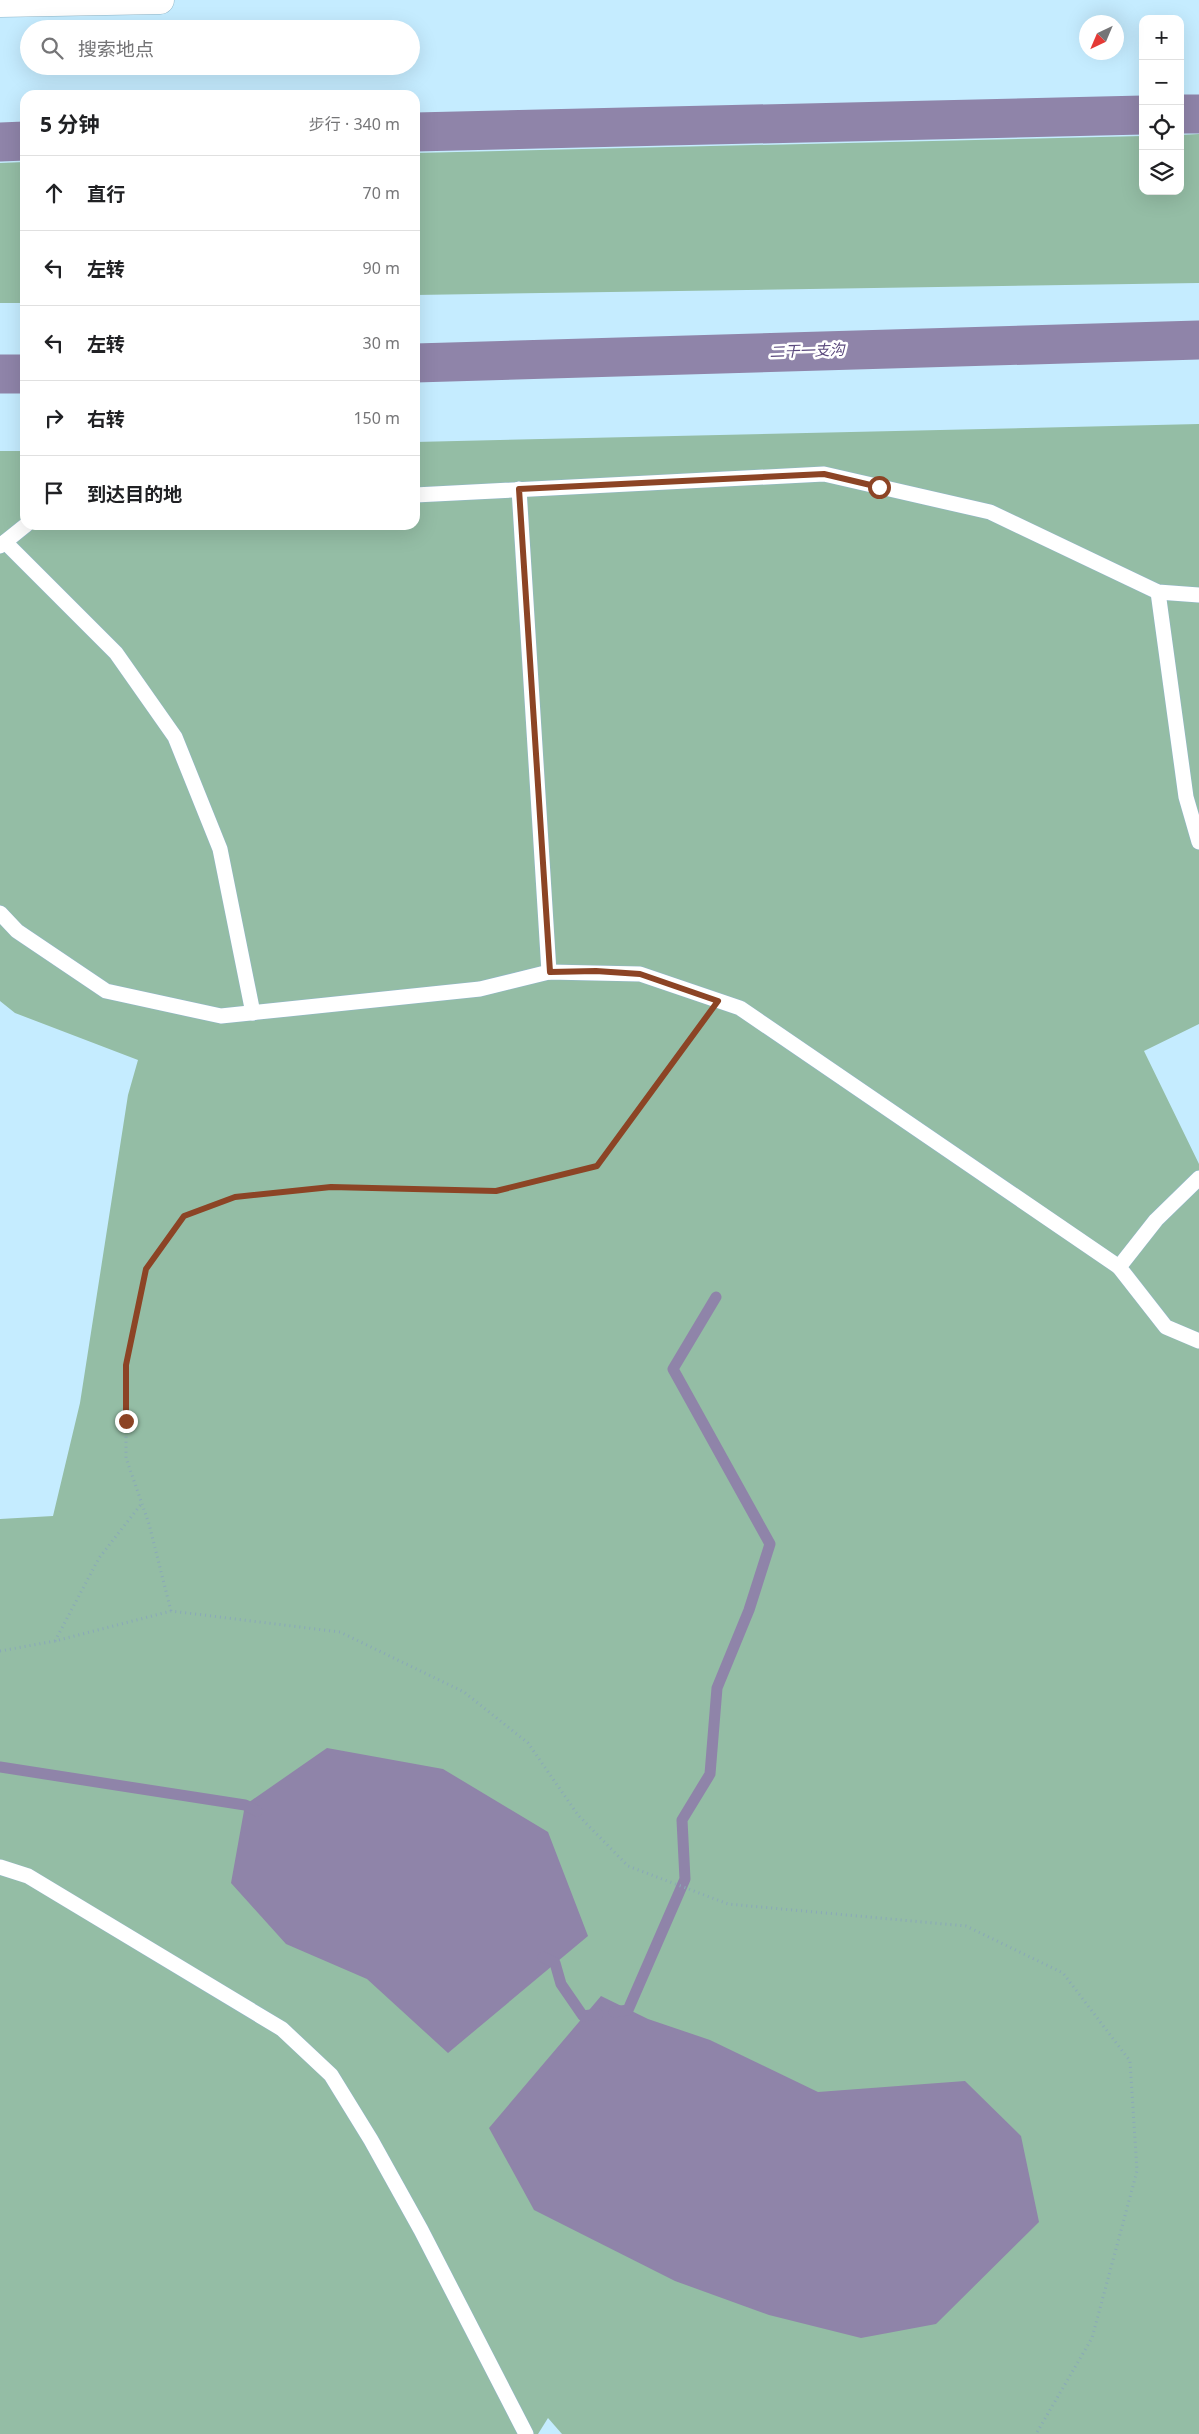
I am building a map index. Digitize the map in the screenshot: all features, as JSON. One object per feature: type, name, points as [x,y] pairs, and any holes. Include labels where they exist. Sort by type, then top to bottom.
[{"type":"street","points":[[0,3],[160,0]]},
{"type":"lane","points":[[420,495],[824,474],[990,512],[1158,592],[1199,595]]},
{"type":"lane","points":[[519,489],[550,972]]},
{"type":"lane","points":[[20,530],[2,544],[116,653],[175,737],[220,849],[253,1013]]},
{"type":"lane","points":[[1158,592],[1186,798],[1199,842]]},
{"type":"lane","points":[[0,913],[17,931],[106,991],[221,1016],[480,989],[550,972],[596,971],[640,974],[740,1008],[1118,1267],[1166,1327],[1199,1341]]},
{"type":"lane","points":[[1118,1267],[1156,1220],[1199,1178]]},
{"type":"lane","points":[[0,1867],[28,1876],[282,2029],[331,2076],[371,2140],[421,2230],[526,2434]]},
{"type":"path","points":[[171,1611],[142,1503],[126,1458],[126,1365],[146,1269],[184,1216],[235,1197],[331,1187],[496,1191],[597,1166],[718,1001]]},
{"type":"path","points":[[55,1641],[99,1558],[142,1503]]},
{"type":"path","points":[[0,1651],[55,1641],[171,1611],[340,1632],[464,1692],[528,1743],[578,1815],[628,1866],[728,1904],[966,1926],[1063,1973],[1130,2061],[1137,2171],[1092,2338],[1036,2434]]},
{"type":"green space","points":[[1199,134],[1199,283],[420,295],[420,153],[1139,136],[1139,195],[1184,195],[1184,135]]},
{"type":"green space","points":[[20,162],[20,303],[0,303],[0,163]]},
{"type":"green space","points":[[1199,424],[1199,1024],[1144,1051],[1199,1164],[1199,2434],[562,2434],[548,2418],[538,2434],[0,2434],[0,1519],[53,1516],[80,1403],[128,1095],[138,1060],[15,1013],[0,1001],[0,451],[20,451],[20,530],[420,530],[420,442]]},
{"type":"shaded area","points":[[327,1748],[443,1769],[548,1832],[588,1936],[448,2053],[367,1979],[286,1944],[231,1883],[245,1805]]},
{"type":"shaded area","points":[[601,1996],[648,2019],[710,2040],[818,2092],[965,2081],[1021,2136],[1039,2222],[936,2324],[861,2338],[769,2315],[675,2281],[534,2210],[489,2128]]},
{"type":"waterway","points":[[1184,114],[1199,114]]},
{"type":"waterway","points":[[420,132],[1139,115]]},
{"type":"waterway","points":[[0,142],[20,141]]},
{"type":"waterway","name":"二干一支沟","points":[[420,363],[1199,340]]},
{"type":"waterway","name":"二干一支沟","points":[[0,374],[20,374]]},
{"type":"waterway","points":[[614,2012],[628,2010],[685,1879],[682,1820],[710,1774],[717,1688],[749,1610],[770,1544],[673,1369],[716,1297]]},
{"type":"waterway","points":[[0,1767],[245,1805],[257,1811]]},
{"type":"waterway","points":[[543,1957],[555,1963],[561,1984],[583,2016],[598,2014]]},
{"type":"route","points":[[126,1421],[126,1365],[146,1269],[184,1216],[235,1197],[331,1187],[496,1191],[597,1166],[718,1001],[640,974],[596,971],[550,972],[519,489],[824,474],[879,487]]}]
